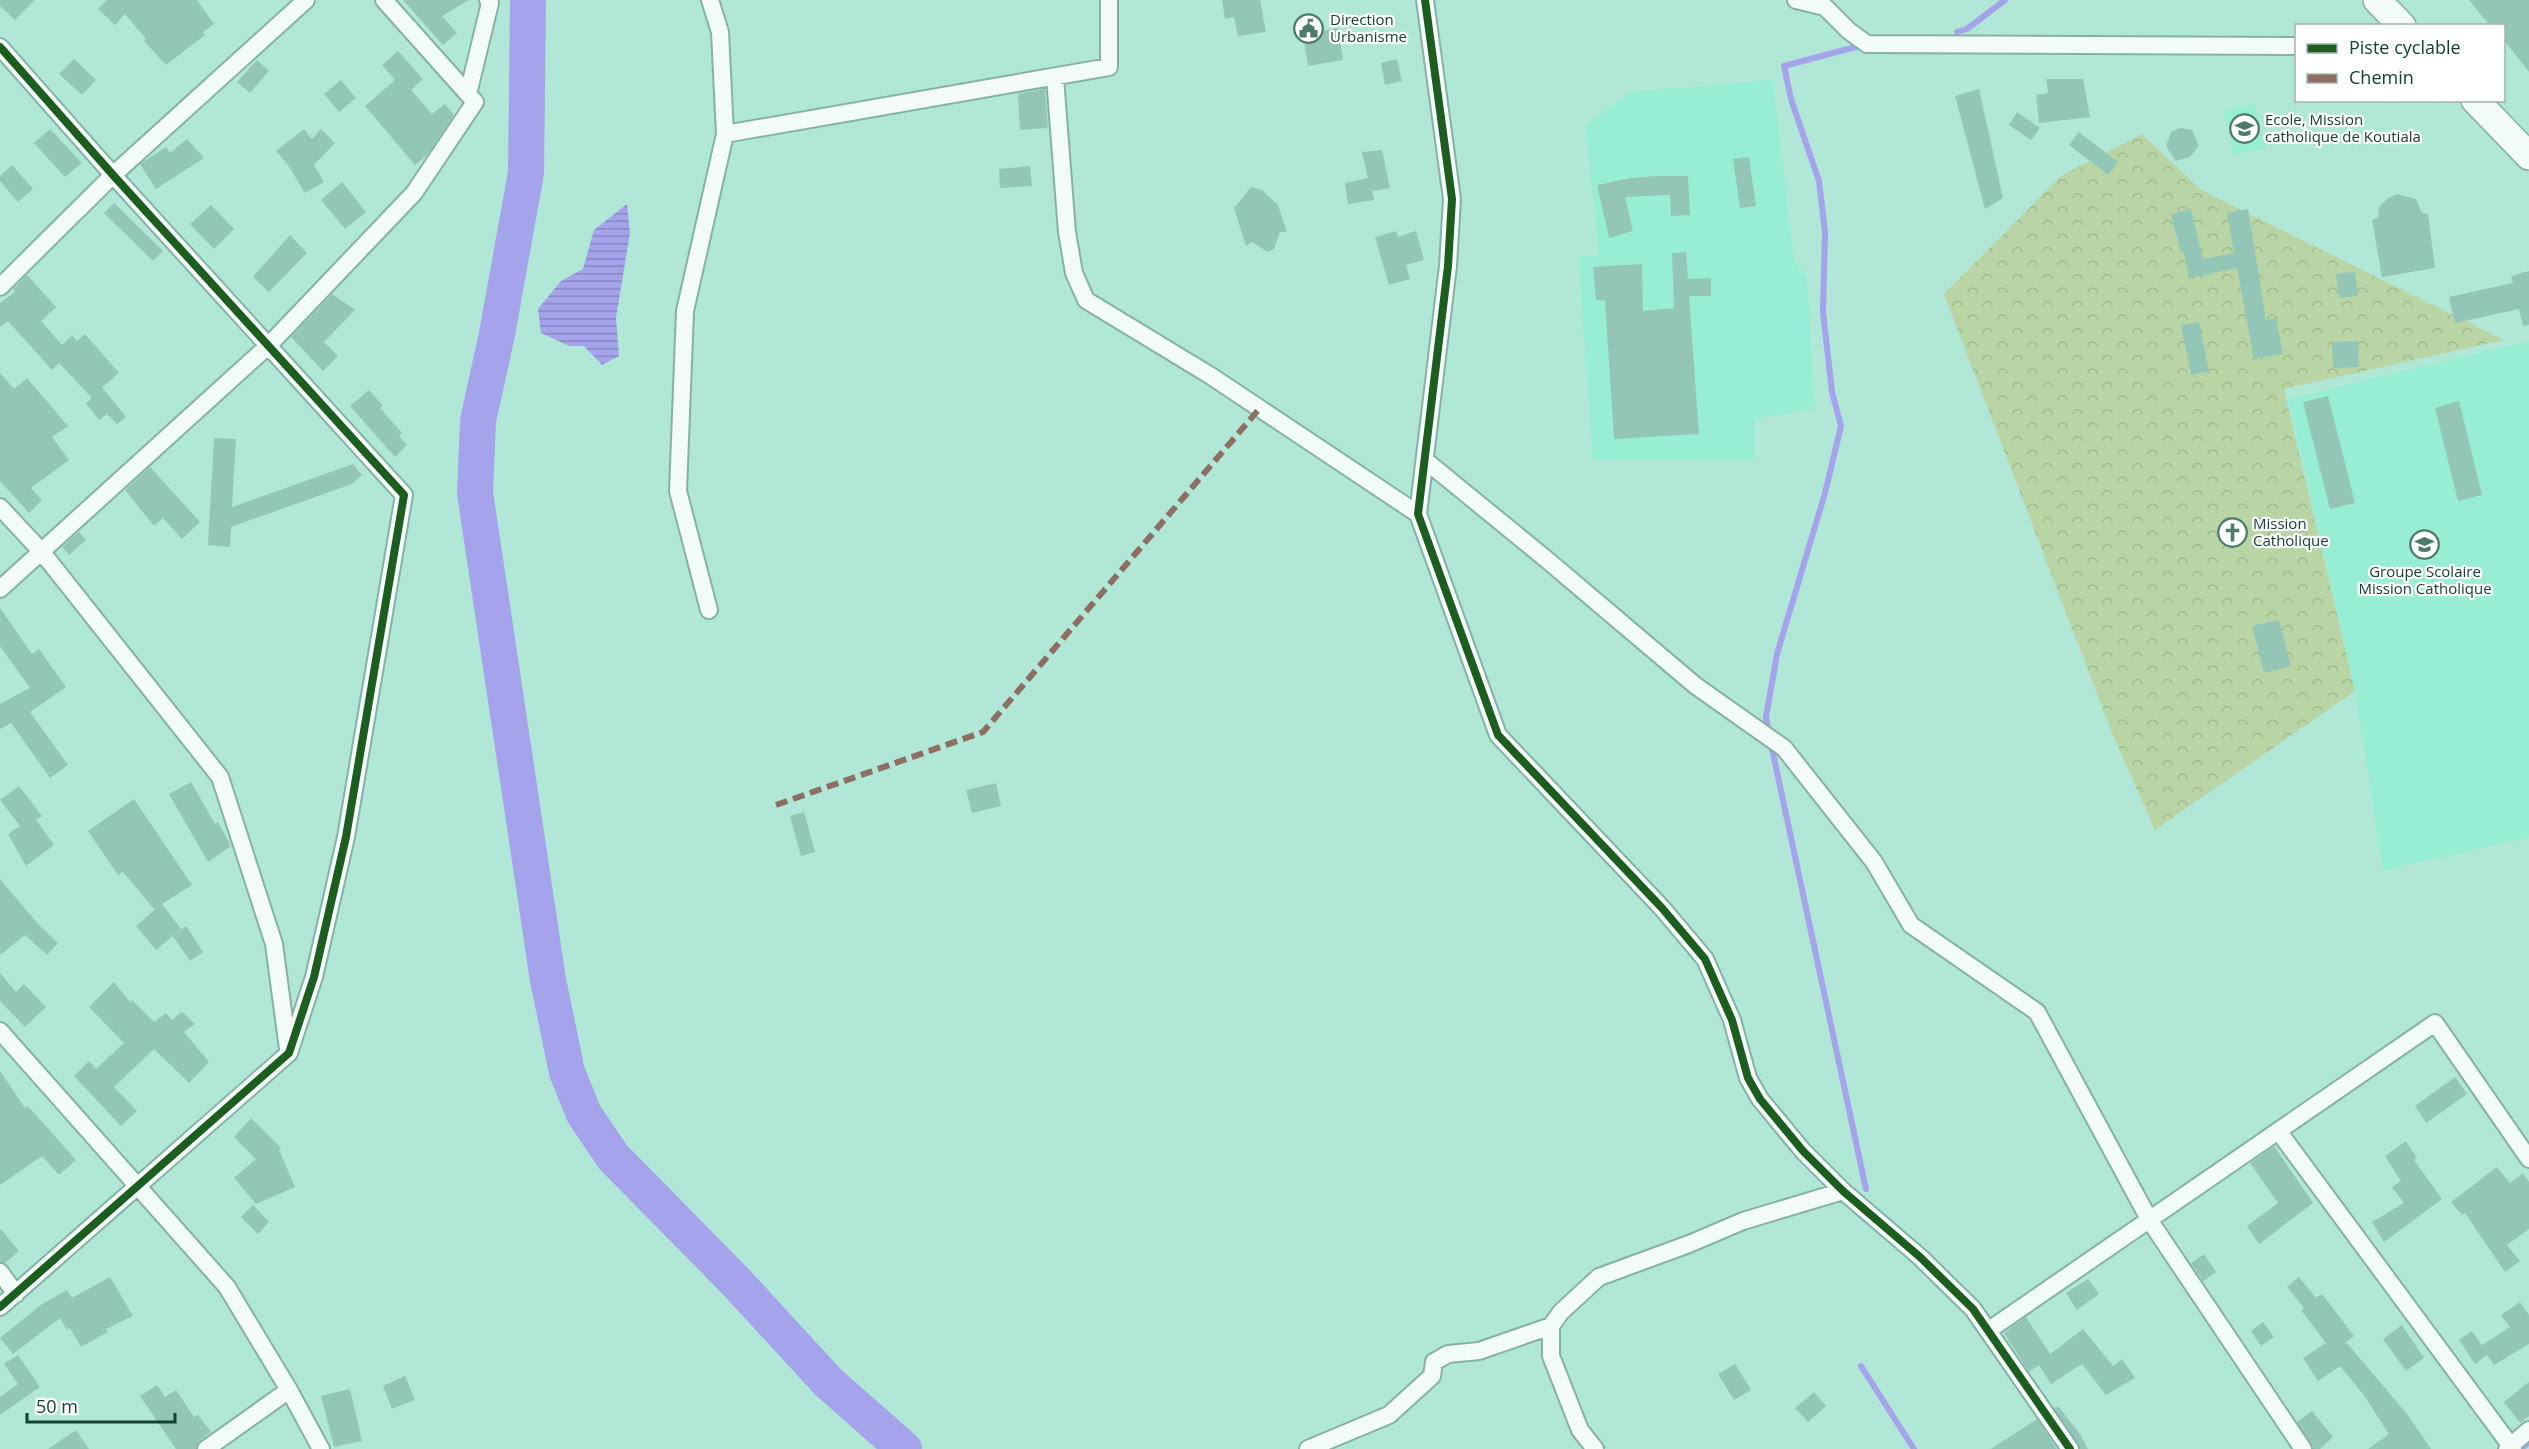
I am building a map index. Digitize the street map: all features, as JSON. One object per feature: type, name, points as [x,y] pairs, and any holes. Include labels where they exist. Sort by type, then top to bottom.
[{"type":"main road","points":[[2377,0],[2400,24]]},
{"type":"main road","points":[[2477,102],[2529,156]]},
{"type":"street","points":[[0,287],[113,175],[306,0]]},
{"type":"street","points":[[0,590],[269,345],[414,193],[475,102],[384,0]]},
{"type":"street","points":[[468,94],[489,0]]},
{"type":"street","points":[[709,610],[678,490],[685,311],[725,134],[720,32],[710,0]]},
{"type":"street","points":[[725,134],[1109,67],[1109,0]]},
{"type":"street","points":[[1425,0],[1452,199],[1448,266],[1418,514],[1498,735],[1662,908],[1705,959],[1732,1020],[1748,1078],[1760,1099],[1803,1151],[1843,1191],[1920,1257],[1973,1309],[2070,1449]]},
{"type":"street","points":[[1796,0],[1825,7],[1849,31],[1867,44],[2295,46]]},
{"type":"street","points":[[0,47],[113,175],[404,495],[345,837],[314,976],[289,1053],[0,1307]]},
{"type":"street","points":[[1055,78],[1067,232],[1074,273],[1086,300],[1211,376],[1418,514]]},
{"type":"street","points":[[1426,461],[1696,686],[1784,748],[1874,862],[1911,925],[2037,1012],[2150,1221],[2302,1449]]},
{"type":"street","points":[[0,507],[41,551],[220,777],[274,944],[289,1053]]},
{"type":"street","points":[[1989,1330],[2435,1023],[2529,1159]]},
{"type":"street","points":[[0,1031],[227,1287],[289,1390],[321,1449]]},
{"type":"street","points":[[2279,1132],[2510,1448],[2529,1430]]},
{"type":"street","points":[[1308,1449],[1389,1415],[1432,1376],[1434,1362],[1448,1354],[1479,1351],[1551,1326],[1561,1312],[1599,1277],[1689,1244],[1743,1221],[1843,1191]]},
{"type":"street","points":[[0,1272],[16,1294]]},
{"type":"street","points":[[1551,1326],[1551,1356],[1580,1430],[1595,1449]]},
{"type":"street","points":[[206,1449],[289,1390]]},
{"type":"shaded area","points":[[1773,80],[1794,261],[1807,277],[1815,408],[1755,419],[1755,459],[1593,460],[1578,257],[1599,255],[1585,126],[1630,92]]},
{"type":"shaded area","name":"Ecole, Mission catholique de Koutiala","points":[[2255,103],[2265,148],[2234,155],[2224,111]]},
{"type":"shaded area","name":"Groupe Scolaire Mission Catholique","points":[[2529,341],[2529,838],[2383,870],[2355,691],[2288,399]]},
{"type":"green space","points":[[2142,134],[2201,190],[2504,340],[2284,389],[2355,691],[2155,830],[2113,735],[1944,294],[2061,176]]},
{"type":"water","points":[[627,204],[630,233],[616,318],[619,356],[602,365],[584,346],[569,346],[541,333],[538,309],[561,281],[583,269],[594,230]]},
{"type":"building","points":[[0,0],[35,0],[15,20],[0,6]]},
{"type":"building","points":[[107,0],[197,0],[214,24],[203,32],[205,35],[166,65],[144,41],[146,39],[125,14],[115,25],[98,9]]},
{"type":"building","points":[[403,0],[469,0],[442,16],[457,33],[443,45]]},
{"type":"building","points":[[1222,0],[1260,0],[1266,32],[1238,36],[1234,17],[1225,19]]},
{"type":"building","points":[[2469,0],[2529,0],[2529,72],[2505,41],[2505,24],[2488,24]]},
{"type":"building","points":[[1338,28],[1343,60],[1308,66],[1303,34]]},
{"type":"building","points":[[398,51],[423,79],[411,90],[432,114],[445,104],[454,115],[428,154],[415,165],[365,106],[395,80],[382,65]]},
{"type":"building","points":[[74,59],[96,80],[82,95],[59,74]]},
{"type":"building","points":[[1397,59],[1402,81],[1385,85],[1381,63]]},
{"type":"building","points":[[257,60],[269,71],[250,93],[237,82]]},
{"type":"building","points":[[2046,79],[2083,79],[2090,117],[2039,123],[2036,95],[2048,93]]},
{"type":"building","points":[[341,80],[356,98],[339,112],[324,94]]},
{"type":"building","points":[[1045,89],[1048,128],[1020,130],[1018,94]]},
{"type":"building","points":[[1979,89],[2003,198],[1985,209],[1955,96]]},
{"type":"building","points":[[2017,112],[2040,128],[2031,140],[2009,125]]},
{"type":"building","points":[[2180,128],[2192,130],[2199,146],[2190,157],[2176,161],[2166,146],[2171,132]]},
{"type":"building","points":[[50,129],[82,163],[65,177],[34,143]]},
{"type":"building","points":[[304,129],[312,139],[321,129],[335,143],[314,165],[324,182],[305,193],[288,165],[276,151]]},
{"type":"building","points":[[2079,132],[2118,162],[2108,175],[2069,145]]},
{"type":"building","points":[[187,139],[204,158],[156,189],[140,164],[166,147],[170,153]]},
{"type":"building","points":[[1382,150],[1390,188],[1372,191],[1374,200],[1348,204],[1345,183],[1368,178],[1362,152]]},
{"type":"building","points":[[1749,157],[1756,206],[1740,208],[1733,159]]},
{"type":"building","points":[[12,165],[33,189],[18,202],[0,181],[0,176]]},
{"type":"building","points":[[1030,166],[1032,186],[1000,188],[999,169]]},
{"type":"building","points":[[1688,176],[1690,215],[1671,216],[1670,195],[1625,197],[1633,231],[1609,238],[1597,185],[1631,178]]},
{"type":"building","points":[[342,182],[366,212],[345,229],[321,200]]},
{"type":"building","points":[[1251,187],[1262,190],[1278,205],[1287,232],[1280,232],[1274,249],[1268,252],[1252,242],[1246,246],[1234,208]]},
{"type":"building","points":[[2397,194],[2416,199],[2422,213],[2428,214],[2435,268],[2382,277],[2372,220],[2378,218],[2379,207],[2388,198]]},
{"type":"building","points":[[114,203],[163,251],[153,261],[104,213]]},
{"type":"building","points":[[211,205],[234,229],[214,249],[190,224]]},
{"type":"building","points":[[2191,209],[2203,259],[2234,253],[2227,213],[2248,209],[2266,320],[2276,318],[2283,354],[2254,359],[2237,268],[2189,278],[2184,252],[2181,253],[2171,214]]},
{"type":"building","points":[[1396,231],[1398,237],[1416,231],[1424,260],[1406,265],[1410,279],[1389,285],[1375,237]]},
{"type":"building","points":[[290,235],[307,253],[269,292],[253,277]]},
{"type":"building","points":[[1686,252],[1688,279],[1711,278],[1711,296],[1689,296],[1699,434],[1614,439],[1605,301],[1596,300],[1593,267],[1642,264],[1643,311],[1674,308],[1672,253]]},
{"type":"building","points":[[2529,271],[2529,325],[2523,326],[2519,309],[2455,323],[2449,297],[2513,283],[2511,276]]},
{"type":"building","points":[[2355,272],[2358,296],[2339,298],[2336,274]]},
{"type":"building","points":[[27,275],[56,307],[41,321],[62,345],[72,335],[77,341],[85,334],[119,373],[102,387],[126,417],[117,424],[107,414],[99,420],[86,403],[92,398],[59,363],[52,370],[8,321],[0,327],[0,303],[15,292],[13,289]]},
{"type":"building","points":[[332,294],[355,310],[324,342],[338,356],[323,371],[291,337]]},
{"type":"building","points":[[2199,322],[2209,371],[2191,375],[2181,325]]},
{"type":"building","points":[[2358,341],[2359,367],[2333,368],[2332,342]]},
{"type":"building","points":[[0,373],[14,389],[27,378],[68,426],[52,437],[69,460],[31,488],[42,500],[29,513],[0,481]]},
{"type":"building","points":[[369,390],[383,406],[380,408],[402,433],[399,436],[407,445],[395,457],[350,406]]},
{"type":"building","points":[[2328,396],[2355,503],[2330,509],[2303,402]]},
{"type":"building","points":[[2459,401],[2482,495],[2458,501],[2435,408]]},
{"type":"building","points":[[214,438],[236,439],[232,507],[353,464],[362,475],[352,484],[231,527],[230,547],[208,545]]},
{"type":"building","points":[[150,467],[200,522],[182,539],[163,518],[154,526],[125,490]]},
{"type":"building","points":[[79,532],[86,540],[69,555],[62,547]]},
{"type":"building","points":[[0,608],[32,654],[39,649],[66,687],[30,712],[68,765],[50,778],[11,723],[0,729],[0,704],[30,688],[0,646]]},
{"type":"building","points":[[2279,620],[2291,666],[2264,673],[2252,626]]},
{"type":"building","points":[[191,782],[215,824],[218,822],[231,846],[208,862],[169,794]]},
{"type":"building","points":[[996,783],[1001,806],[972,813],[966,790]]},
{"type":"building","points":[[19,786],[42,816],[36,820],[54,845],[26,866],[8,834],[20,826],[0,800]]},
{"type":"building","points":[[134,799],[192,885],[162,904],[181,929],[156,950],[136,926],[159,906],[154,909],[123,872],[118,875],[88,831]]},
{"type":"building","points":[[804,812],[815,852],[801,856],[790,816]]},
{"type":"building","points":[[0,879],[38,924],[58,943],[47,955],[25,935],[0,955]]},
{"type":"building","points":[[186,926],[203,952],[190,961],[173,936]]},
{"type":"building","points":[[0,973],[16,992],[24,984],[46,1007],[25,1027],[0,1001]]},
{"type":"building","points":[[114,982],[130,1002],[132,1000],[154,1022],[166,1013],[172,1020],[182,1012],[195,1024],[184,1032],[209,1062],[189,1083],[154,1049],[114,1087],[137,1111],[121,1126],[74,1076],[89,1061],[96,1069],[124,1043],[89,1007]]},
{"type":"building","points":[[0,1071],[25,1108],[28,1106],[76,1160],[59,1175],[42,1156],[0,1185]]},
{"type":"building","points":[[2455,1077],[2467,1094],[2426,1123],[2415,1106]]},
{"type":"building","points":[[251,1118],[281,1148],[279,1150],[295,1187],[256,1204],[234,1178],[256,1159],[234,1137]]},
{"type":"building","points":[[2406,1141],[2417,1158],[2414,1160],[2442,1199],[2384,1242],[2372,1222],[2404,1203],[2392,1187],[2401,1181],[2385,1156]]},
{"type":"building","points":[[2274,1146],[2313,1203],[2259,1244],[2247,1226],[2278,1203],[2250,1163]]},
{"type":"building","points":[[2497,1167],[2510,1183],[2523,1173],[2529,1182],[2529,1229],[2507,1245],[2520,1261],[2505,1272],[2465,1213],[2462,1215],[2451,1202]]},
{"type":"building","points":[[253,1205],[269,1222],[258,1234],[241,1217]]},
{"type":"building","points":[[0,1228],[19,1251],[5,1263],[0,1262]]},
{"type":"building","points":[[2204,1254],[2216,1272],[2203,1281],[2191,1263]]},
{"type":"building","points":[[110,1277],[133,1316],[106,1329],[108,1332],[81,1347],[70,1328],[67,1330],[60,1318],[13,1354],[0,1338],[42,1304],[67,1290],[72,1298]]},
{"type":"building","points":[[2299,1277],[2316,1298],[2322,1294],[2354,1336],[2346,1342],[2407,1414],[2431,1449],[2368,1449],[2389,1434],[2363,1394],[2340,1366],[2318,1381],[2303,1358],[2326,1343],[2301,1310],[2304,1308],[2287,1287]]},
{"type":"building","points":[[2088,1279],[2099,1294],[2077,1310],[2066,1293]]},
{"type":"building","points":[[2520,1302],[2529,1315],[2529,1344],[2494,1365],[2487,1355],[2475,1364],[2459,1340],[2472,1331],[2483,1347],[2482,1345],[2510,1327],[2501,1315]]},
{"type":"building","points":[[2026,1317],[2050,1354],[2083,1329],[2113,1366],[2122,1359],[2135,1378],[2106,1395],[2082,1364],[2051,1384],[2039,1365],[2029,1372],[2004,1333]]},
{"type":"building","points":[[2263,1322],[2274,1337],[2261,1346],[2251,1331]]},
{"type":"building","points":[[2402,1325],[2424,1358],[2406,1371],[2383,1339]]},
{"type":"building","points":[[18,1355],[40,1387],[0,1415],[0,1397],[18,1384],[4,1364]]},
{"type":"building","points":[[1735,1364],[1751,1390],[1734,1400],[1718,1374]]},
{"type":"building","points":[[405,1376],[415,1400],[392,1409],[383,1386]]},
{"type":"building","points":[[2529,1382],[2529,1416],[2520,1423],[2504,1402]]},
{"type":"building","points":[[157,1385],[165,1397],[176,1390],[194,1417],[198,1415],[211,1432],[199,1441],[196,1449],[176,1449],[140,1396]]},
{"type":"building","points":[[350,1389],[362,1441],[334,1447],[321,1396]]},
{"type":"building","points":[[1814,1392],[1826,1406],[1808,1422],[1795,1408]]},
{"type":"building","points":[[2058,1406],[2080,1434],[2088,1449],[2080,1449],[2054,1408]]},
{"type":"building","points":[[2312,1411],[2333,1437],[2320,1449],[2313,1449],[2297,1422]]},
{"type":"building","points":[[2037,1419],[2057,1449],[1991,1449]]},
{"type":"building","points":[[76,1430],[89,1449],[48,1449]]},
{"type":"waterway","points":[[528,0],[526,173],[497,334],[478,421],[475,493],[548,980],[567,1072],[584,1114],[613,1157],[737,1283],[828,1382],[904,1449]]},
{"type":"waterway","points":[[1957,32],[1967,29],[2005,0]]},
{"type":"waterway","points":[[1769,734],[1766,717],[1777,654],[1825,493],[1841,426],[1832,392],[1823,312],[1825,232],[1819,181],[1791,99],[1784,66],[1863,45]]},
{"type":"waterway","points":[[1771,744],[1866,1189]]},
{"type":"waterway","points":[[1861,1366],[1914,1449]]},
{"type":"waterway","points":[[2521,1449],[2529,1442]]},
{"type":"marked path","points":[[776,805],[983,732],[1260,408]]},
{"type":"cycle path","points":[[1425,0],[1452,199],[1448,266],[1418,514],[1498,735],[1662,908],[1705,959],[1732,1020],[1748,1078],[1760,1099],[1803,1151],[1843,1191],[1920,1257],[1973,1309],[2070,1449]]},
{"type":"cycle path","points":[[0,47],[113,175],[404,495],[346,837],[314,977],[289,1053],[0,1307]]},
{"type":"place","name":"Direction Urbanisme","points":[[1309,29]]},
{"type":"place","name":"Ecole, Mission catholique de Koutiala","points":[[2244,129]]},
{"type":"place","name":"Mission Catholique","points":[[2232,533]]},
{"type":"place","name":"Groupe Scolaire Mission Catholique","points":[[2425,545]]}]
